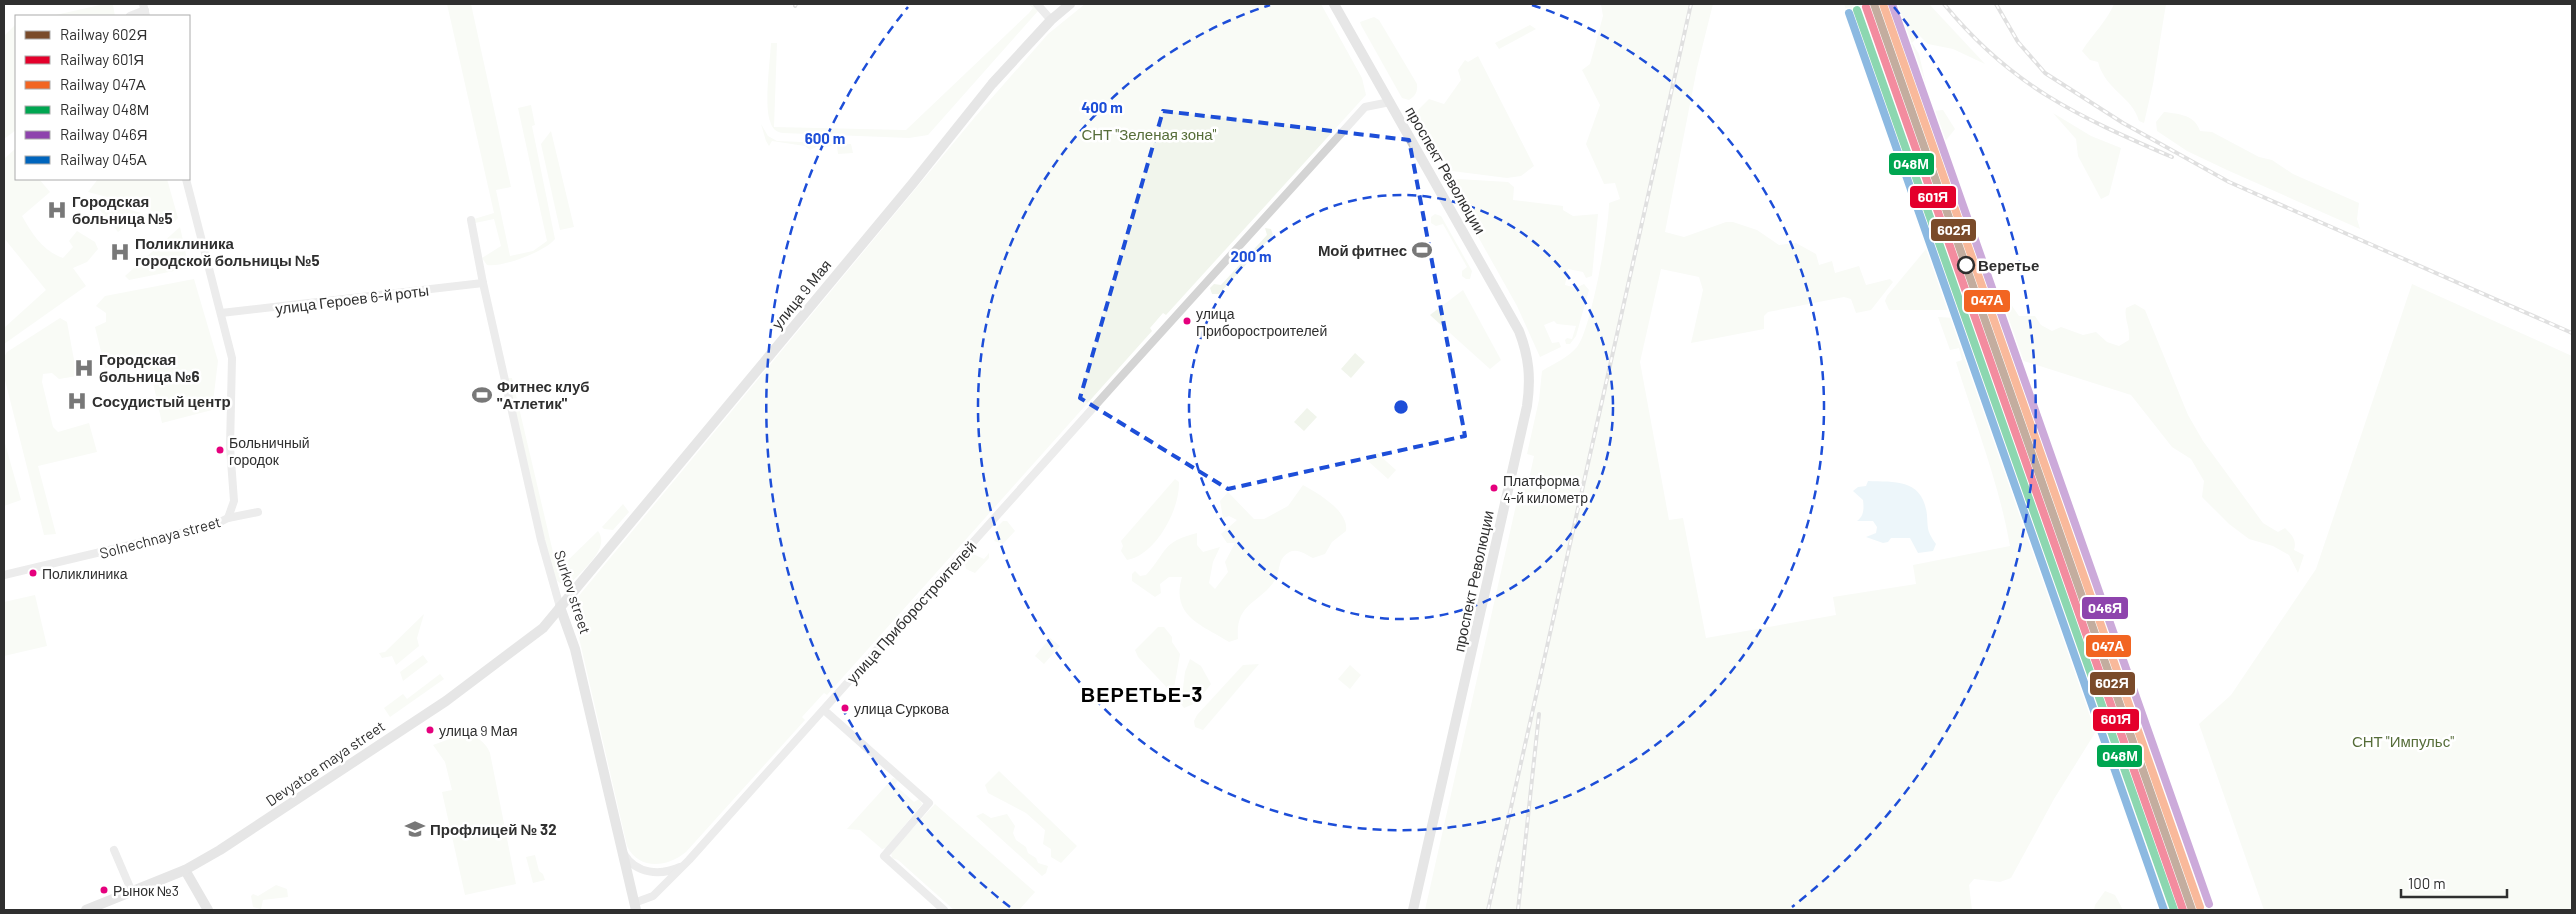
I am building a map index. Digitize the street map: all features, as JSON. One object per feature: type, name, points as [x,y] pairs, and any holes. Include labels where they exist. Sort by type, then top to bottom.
[{"type":"main road","name":"улица 9 Мая","points":[[560,607],[992,84],[1051,20],[1070,4]]},
{"type":"main road","name":"проспект Революции","points":[[1334,4],[1519,331],[1528,358],[1531,376],[1527,406],[1413,910]]},
{"type":"main road","name":"Surkov street","points":[[560,607],[575,649],[635,907]]},
{"type":"main road","name":"Devyatoe maya street","points":[[86,910],[185,870],[259,825],[458,692],[543,628],[560,607]]},
{"type":"main road","points":[[185,870],[208,910]]},
{"type":"street","points":[[1037,4],[1051,20]]},
{"type":"street","points":[[132,15],[145,10]]},
{"type":"street","name":"улица Приборостроителей","points":[[635,907],[653,896],[690,860],[1365,108],[1390,102]]},
{"type":"street","points":[[186,180],[232,358],[233,372],[230,413],[234,501],[228,518]]},
{"type":"street","points":[[471,220],[483,283]]},
{"type":"street","name":"Surkov street","points":[[483,283],[549,573],[560,607]]},
{"type":"street","name":"улица Героев 6-й роты","points":[[220,313],[483,283]]},
{"type":"street","name":"Solnechnaya street","points":[[4,575],[214,525],[228,518],[258,512]]},
{"type":"street","points":[[824,710],[929,804],[884,856],[944,910]]},
{"type":"street","points":[[622,849],[629,862],[648,872],[674,869],[690,860]]},
{"type":"street","points":[[114,850],[132,892]]},
{"type":"highlighted area","points":[[1163,111],[1409,140],[1465,436],[1228,489],[1080,398]]},
{"type":"green space","points":[[447,4],[471,4],[511,187],[496,190],[510,256],[533,251],[547,241],[518,108],[531,105],[535,125],[532,126],[555,239],[543,249],[503,264],[487,265],[482,258],[501,246],[494,219],[475,223],[474,219],[494,213]]},
{"type":"green space","points":[[1028,4],[1034,4],[1038,11],[928,135],[909,138],[783,133],[776,131],[772,126],[767,104],[771,43],[777,43],[774,127],[906,130],[1029,13],[1033,8]]},
{"type":"green space","name":"СНТ \"Зеленая зона\"","points":[[1085,4],[1321,4],[1362,78],[1366,95],[1166,315],[1163,313],[1150,328],[1152,331],[827,695],[824,693],[802,717],[805,720],[686,852],[671,861],[663,863],[646,863],[639,860],[627,846],[574,616],[577,598],[975,117],[1048,34]]},
{"type":"green space","points":[[1601,4],[1713,4],[1697,68],[1665,232],[1684,237],[1726,222],[1733,222],[1757,230],[1779,245],[1796,243],[1816,254],[1819,265],[1832,261],[1835,273],[1859,266],[1866,285],[1890,279],[1893,282],[1871,310],[1856,313],[1851,299],[1844,297],[1768,312],[1764,316],[1764,329],[1691,343],[1703,290],[1699,277],[1661,269],[1640,362],[1669,520],[1683,518],[1706,638],[1836,615],[1833,597],[1916,584],[1913,565],[2010,546],[2000,499],[1956,362],[1962,360],[1959,348],[1950,350],[1938,317],[1955,318],[1956,322],[1965,322],[1966,318],[1978,322],[2113,704],[2054,799],[2011,878],[2000,882],[1974,879],[1969,885],[1972,910],[1425,910],[1521,483],[1528,484],[1534,456],[1527,454],[1539,400],[1542,371],[1570,354],[1577,347],[1582,337],[1588,321],[1598,278],[1609,203],[1620,199],[1615,183],[1604,184],[1586,144],[1600,105],[1582,70],[1590,64],[1603,16]]},
{"type":"green space","points":[[1844,4],[1869,4],[1938,209],[1938,223],[1924,243]]},
{"type":"green space","points":[[1884,4],[1929,4],[1985,64],[1953,49],[1928,44],[1919,35],[1912,43],[1919,54],[1932,111],[1943,110],[1955,129],[1939,149],[1914,90]]},
{"type":"green space","points":[[2114,4],[2166,4],[2153,84],[2144,123],[2139,121],[2131,105],[2107,80],[2098,62],[2090,60],[2082,51]]},
{"type":"green space","points":[[100,5],[113,5],[115,15],[55,15]]},
{"type":"green space","points":[[1374,17],[1379,20],[1417,84],[1416,94],[1409,100],[1402,98],[1361,25],[1360,22]]},
{"type":"green space","points":[[15,25],[15,131],[4,139],[4,36]]},
{"type":"green space","points":[[1530,25],[1536,29],[1499,49],[1495,43]]},
{"type":"green space","points":[[1478,56],[1534,166],[1521,176],[1507,178],[1444,170],[1414,123],[1412,116],[1429,99],[1444,104],[1461,80],[1458,70],[1465,60],[1468,62]]},
{"type":"green space","points":[[2164,112],[2191,118],[2200,131],[2212,132],[2259,157],[2272,160],[2293,174],[2359,203],[2357,219],[2360,229],[2187,151],[2157,131],[2156,122]]},
{"type":"green space","points":[[2053,113],[2091,136],[2121,148],[2109,195],[2101,199],[2078,156],[2076,139]]},
{"type":"green space","points":[[761,124],[768,136],[777,141],[851,144],[853,153],[838,154],[837,146],[816,147],[810,150],[805,146],[772,141],[769,146]]},
{"type":"green space","points":[[551,131],[574,227],[560,230],[541,144]]},
{"type":"green space","points":[[15,149],[15,180],[40,180],[50,192],[22,216],[44,246],[63,258],[73,247],[69,241],[77,231],[95,242],[98,249],[87,262],[73,268],[86,286],[4,344],[4,328],[46,290],[4,238],[4,159]]},
{"type":"green space","points":[[1458,179],[1508,182],[1514,187],[1513,200],[1563,206],[1563,210],[1573,216],[1598,214],[1592,276],[1586,278],[1583,272],[1568,269],[1565,285],[1576,288],[1584,284],[1589,290],[1576,336],[1570,344],[1566,344],[1565,340],[1567,338],[1572,339],[1576,326],[1557,324],[1554,321],[1544,325],[1552,343],[1559,342],[1561,347],[1540,357],[1517,306],[1449,185],[1450,182]]},
{"type":"green space","points":[[97,180],[167,180],[178,218],[172,224],[161,224],[149,208],[88,192]]},
{"type":"green space","points":[[90,198],[93,198],[141,213],[118,232]]},
{"type":"green space","points":[[1435,214],[1441,216],[1472,271],[1470,279],[1462,276],[1462,271],[1467,267],[1443,224],[1436,226],[1431,223],[1431,217]]},
{"type":"green space","points":[[180,227],[189,268],[129,280],[125,276]]},
{"type":"green space","points":[[1265,228],[1271,229],[1273,235],[1219,294],[1212,294],[1210,288],[1214,284],[1221,285],[1267,235]]},
{"type":"green space","points":[[1941,231],[1945,231],[1971,303],[1971,310],[1889,310],[1885,301],[1887,296]]},
{"type":"green space","points":[[194,279],[218,361],[212,410],[162,423],[148,360],[137,359],[105,368],[95,327],[106,322],[106,313],[96,306],[105,296]]},
{"type":"green space","name":"СНТ \"Импульс\"","points":[[2412,284],[2572,356],[2572,910],[2264,910],[2199,724],[2231,695],[2316,569]]},
{"type":"green space","points":[[1463,290],[1501,360],[1490,369],[1430,315]]},
{"type":"green space","points":[[2003,299],[2010,303],[2019,316],[2035,316],[2041,325],[2052,331],[2061,327],[2083,335],[2096,332],[2107,342],[2119,346],[2129,340],[2126,308],[2135,304],[2145,310],[2188,415],[2203,441],[2263,523],[2278,532],[2285,528],[2292,535],[2295,543],[2294,550],[2304,555],[2298,573],[2289,555],[2273,546],[2249,539],[2229,524],[2202,497],[2204,481],[2191,459],[2172,447],[2131,395],[2008,356],[2006,340],[1993,315],[1992,305]]},
{"type":"green space","points":[[60,318],[67,322],[77,376],[59,379],[52,373],[43,374],[42,382],[53,427],[58,432],[89,423],[97,452],[38,466],[56,534],[44,535],[4,376],[4,357],[7,352]]},
{"type":"green space","points":[[1355,353],[1365,362],[1351,378],[1341,369]]},
{"type":"green space","points":[[508,378],[512,378],[556,565],[561,567],[598,531],[601,538],[601,544],[594,558],[571,583],[561,583],[553,576]]},
{"type":"green space","points":[[1307,408],[1317,417],[1304,431],[1294,422]]},
{"type":"green space","points":[[4,440],[21,500],[4,506]]},
{"type":"green space","points":[[1377,453],[1396,470],[1388,479],[1369,462]]},
{"type":"green space","points":[[1175,479],[1179,482],[1178,493],[1171,517],[1164,529],[1148,550],[1127,560],[1121,551],[1123,546],[1121,541]]},
{"type":"green space","points":[[1303,485],[1324,498],[1338,510],[1346,524],[1346,531],[1332,542],[1325,554],[1313,558],[1300,552],[1291,551],[1282,559],[1275,580],[1269,588],[1244,610],[1238,627],[1238,639],[1229,642],[1200,625],[1185,611],[1181,602],[1180,591],[1182,577],[1169,577],[1160,584],[1161,593],[1155,597],[1132,581],[1132,574],[1135,571],[1140,576],[1146,575],[1171,544],[1185,536],[1197,533],[1197,545],[1203,552],[1220,547],[1213,562],[1209,583],[1215,589],[1228,572],[1225,562],[1235,543],[1227,543],[1221,534],[1237,520],[1229,516],[1223,518],[1220,501],[1228,492],[1254,519],[1264,519],[1288,506]]},
{"type":"green space","points":[[623,504],[629,512],[613,530],[604,529],[602,527]]},
{"type":"green space","points":[[1003,521],[1007,521],[1015,531],[1003,544],[994,541],[998,536],[996,528]]},
{"type":"green space","points":[[989,553],[989,558],[975,573],[966,569],[965,564],[973,554],[984,559]]},
{"type":"green space","points":[[35,595],[47,646],[4,656],[4,602]]},
{"type":"green space","points":[[424,614],[417,638],[419,646],[396,665],[392,656],[382,658],[379,653],[385,652]]},
{"type":"green space","points":[[1158,627],[1164,627],[1172,637],[1172,642],[1180,654],[1173,694],[1138,657],[1135,650]]},
{"type":"green space","points":[[1050,638],[1060,646],[1044,664],[1035,656]]},
{"type":"green space","points":[[423,655],[428,662],[403,681],[400,672]]},
{"type":"green space","points":[[1190,659],[1201,666],[1211,684],[1196,703],[1184,708],[1181,704],[1185,672]]},
{"type":"green space","points":[[1259,664],[1203,730],[1195,727],[1194,721],[1197,715],[1243,665]]},
{"type":"green space","points":[[1350,665],[1361,675],[1350,689],[1338,679]]},
{"type":"green space","points":[[440,674],[444,679],[390,717],[384,708],[403,694],[407,699]]},
{"type":"green space","points":[[463,734],[472,735],[480,739],[490,753],[516,884],[465,895],[442,792],[452,790],[445,762],[433,745]]},
{"type":"green space","points":[[999,771],[1077,846],[1061,863],[1051,857],[1051,849],[1043,844],[1045,830],[1026,813],[988,793],[985,785]]},
{"type":"green space","points":[[893,778],[898,780],[895,785],[914,802],[919,799],[922,804],[886,848],[882,849],[860,830],[847,829]]},
{"type":"green space","points":[[935,804],[1035,892],[1019,910],[954,910],[898,860],[892,858],[891,852]]},
{"type":"green space","points":[[983,813],[991,818],[1007,814],[1015,826],[1013,833],[1016,840],[1026,847],[1028,853],[1036,858],[1038,863],[1048,866],[1046,873],[1042,876],[976,816]]},
{"type":"green space","points":[[535,855],[539,871],[543,874],[545,880],[533,883],[526,857]]},
{"type":"green space","points":[[276,885],[287,889],[288,897],[263,900],[261,909],[253,907],[251,896],[253,894],[258,896]]},
{"type":"green space","points":[[2105,891],[2115,895],[2123,910],[2094,910],[2095,905]]},
{"type":"shaded area","points":[[1868,481],[1906,485],[1920,495],[1927,515],[1928,530],[1936,544],[1933,551],[1918,553],[1910,538],[1891,538],[1888,542],[1883,543],[1866,537],[1876,533],[1877,527],[1873,521],[1857,521],[1863,512],[1863,500],[1853,491],[1858,487],[1866,486]]},
{"type":"railway","points":[[1488,910],[1691,4]]},
{"type":"railway","points":[[1944,4],[1995,57],[2047,96],[2106,127],[2172,157]]},
{"type":"railway","points":[[1996,4],[2018,42],[2045,73],[2123,123],[2229,182],[2572,333]]},
{"type":"railway","points":[[1518,910],[1539,714]]},
{"type":"rail line","name":"602Я","points":[[1874,4],[2192,910]]},
{"type":"rail line","name":"047А","points":[[1883,4],[2200,907]]},
{"type":"rail line","name":"046Я","points":[[1892,4],[2209,904]]},
{"type":"rail line","name":"601Я","points":[[1866,7],[2183,910]]},
{"type":"rail line","name":"048М","points":[[1857,10],[2174,910]]},
{"type":"rail line","name":"045А","points":[[1849,13],[2164,910]]},
{"type":"place","name":"Городская больница №5","points":[[57,210]]},
{"type":"place","name":"Мой фитнес","points":[[1422,250]]},
{"type":"place","name":"Поликлиника городской больницы №5","points":[[120,252]]},
{"type":"place","name":"Веретье","points":[[1966,265]]},
{"type":"place","name":"улица Приборостроителей","points":[[1187,321]]},
{"type":"place","name":"Городская больница №6","points":[[84,368]]},
{"type":"place","name":"Фитнес клуб \"Атлетик\"","points":[[482,395]]},
{"type":"place","name":"Сосудистый центр","points":[[77,401]]},
{"type":"place","name":"Больничный городок","points":[[220,450]]},
{"type":"place","name":"Платформа 4-й километр","points":[[1494,488]]},
{"type":"place","name":"Поликлиника","points":[[33,573]]},
{"type":"place","name":"улица Суркова","points":[[845,708]]},
{"type":"place","name":"улица 9 Мая","points":[[430,730]]},
{"type":"place","name":"Профлицей № 32","points":[[415,829]]},
{"type":"place","name":"Рынок №3","points":[[104,890]]},
{"type":"district","name":"ВЕРЕТЬЕ-3","points":[[1142,694]]}]
